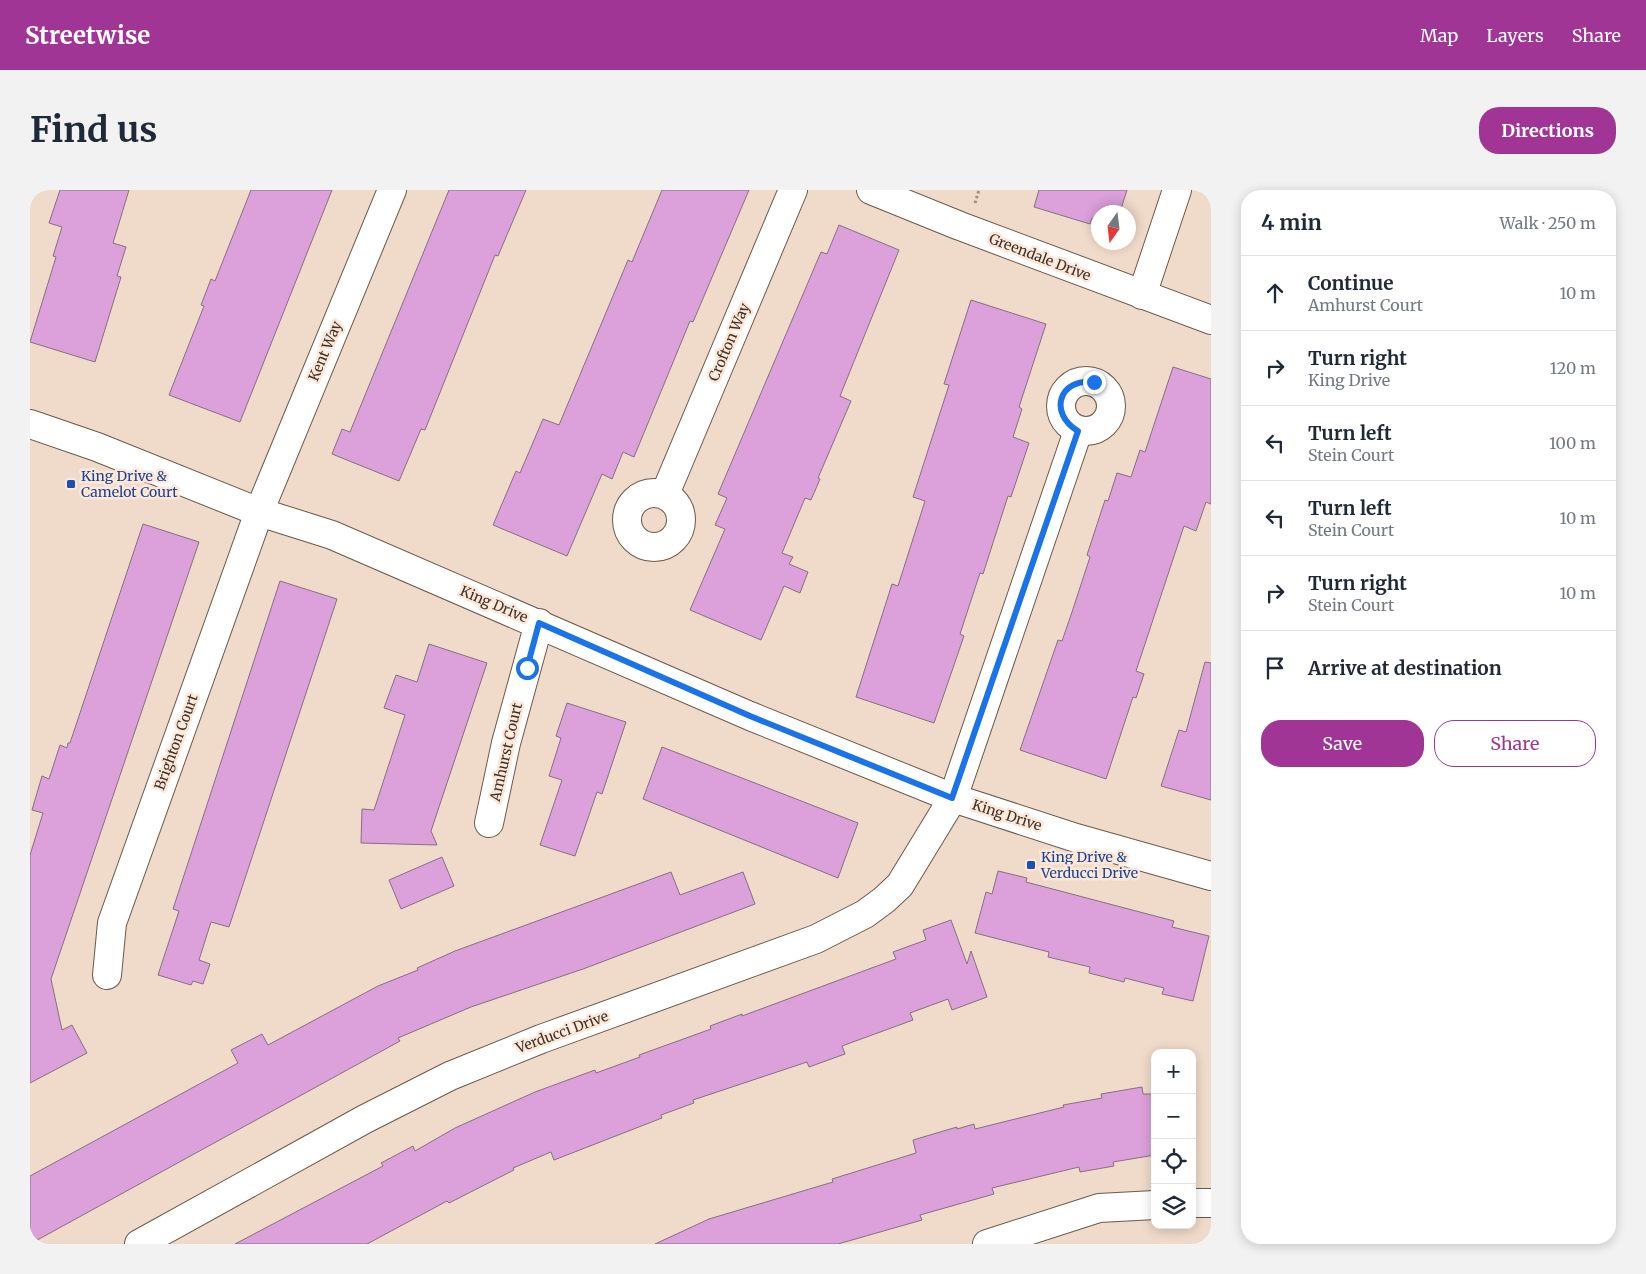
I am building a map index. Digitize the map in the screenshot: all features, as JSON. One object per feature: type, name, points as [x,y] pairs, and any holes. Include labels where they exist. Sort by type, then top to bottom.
[{"type":"street","name":"Kent Way","points":[[259,512],[392,190]]},
{"type":"street","name":"Crofton Way","points":[[665,494],[793,190]]},
{"type":"street","name":"Greendale Drive","points":[[871,190],[1142,296],[1211,320]]},
{"type":"street","points":[[1142,296],[1178,190]]},
{"type":"street","name":"King Drive","points":[[30,424],[97,447],[259,512],[332,535],[750,716],[952,798],[1076,838],[1211,876]]},
{"type":"street","name":"Verducci Drive","points":[[140,1244],[365,1119],[450,1076],[541,1040],[787,950],[842,927],[865,914],[900,885],[952,798],[1078,431]]},
{"type":"street","name":"Brighton Court","points":[[107,976],[112,923],[259,512]]},
{"type":"street","name":"Amhurst Court","points":[[490,822],[506,743],[539,623]]},
{"type":"street","points":[[1196,1203],[1211,1203]]},
{"type":"street","points":[[987,1244],[1099,1208],[1151,1205]]},
{"type":"path","points":[[974,204],[980,190]]},
{"type":"building","points":[[60,190],[129,190],[113,243],[126,247],[117,276],[121,277],[95,362],[30,342],[56,257],[53,256],[62,227],[49,223]]},
{"type":"building","points":[[251,190],[332,190],[240,422],[169,395],[204,306],[201,305],[211,279],[215,281]]},
{"type":"building","points":[[449,190],[526,190],[498,256],[495,255],[425,430],[421,429],[399,481],[332,454],[342,429],[350,432]]},
{"type":"building","points":[[662,190],[749,190],[693,322],[690,321],[634,457],[623,452],[612,479],[602,474],[567,556],[493,525],[516,471],[520,473],[543,419],[559,425],[628,260],[632,262]]},
{"type":"building","points":[[1039,190],[1127,190],[1122,205],[1091,205],[1090,224],[1034,207]]},
{"type":"building","points":[[839,225],[899,250],[840,396],[851,401],[818,478],[820,479],[811,500],[805,498],[782,553],[793,557],[789,564],[808,572],[800,593],[784,586],[761,640],[690,610],[725,529],[715,525],[727,498],[718,494],[821,252],[827,254]]},
{"type":"building","points":[[971,300],[1046,324],[1019,407],[1022,409],[1013,437],[1029,443],[1011,497],[1008,496],[983,574],[980,573],[960,634],[964,636],[934,723],[856,697],[892,584],[898,586],[925,501],[913,497],[949,385],[944,384]]},
{"type":"building","points":[[1173,367],[1211,379],[1211,504],[1206,502],[1196,531],[1184,526],[1136,671],[1144,674],[1136,698],[1133,697],[1106,779],[1020,750],[1058,640],[1062,641],[1072,612],[1090,557],[1087,555],[1105,500],[1108,501],[1117,473],[1131,477],[1140,450],[1145,452]]},
{"type":"building","points":[[143,524],[199,542],[51,979],[62,1030],[72,1025],[87,1053],[30,1083],[30,855],[43,813],[32,810],[42,776],[49,779],[60,745],[67,748],[68,743],[70,743]]},
{"type":"building","points":[[280,581],[337,599],[229,927],[211,922],[199,960],[210,964],[203,984],[193,981],[191,985],[158,975],[179,911],[173,909]]},
{"type":"building","points":[[429,644],[487,663],[431,831],[437,845],[361,843],[362,809],[374,810],[405,715],[384,708],[396,675],[417,682]]},
{"type":"building","points":[[1205,662],[1211,663],[1211,800],[1161,786],[1179,730],[1186,732]]},
{"type":"building","points":[[567,703],[626,722],[602,794],[597,792],[575,856],[540,845],[562,780],[549,776],[561,738],[556,736]]},
{"type":"building","points":[[662,747],[858,823],[838,878],[643,799]]},
{"type":"building","points":[[442,857],[454,886],[401,909],[389,880]]},
{"type":"building","points":[[998,871],[1027,878],[1026,882],[1174,921],[1172,927],[1209,936],[1193,1001],[1162,994],[1164,988],[1125,978],[1124,982],[1089,973],[1090,967],[1048,957],[1049,952],[975,933],[986,892],[992,894]]},
{"type":"building","points":[[671,872],[680,895],[743,872],[755,904],[583,969],[471,1007],[398,1038],[400,1041],[30,1244],[30,1176],[238,1063],[231,1050],[262,1034],[268,1045],[378,986],[418,970],[417,968],[455,951]]},
{"type":"building","points":[[951,920],[967,964],[971,951],[987,997],[952,1010],[948,999],[910,1013],[913,1020],[842,1046],[845,1054],[809,1067],[807,1062],[693,1100],[694,1103],[661,1115],[662,1118],[554,1160],[551,1152],[513,1168],[514,1170],[449,1203],[447,1201],[367,1244],[235,1244],[383,1166],[381,1163],[413,1146],[415,1151],[455,1128],[535,1092],[595,1070],[596,1073],[640,1057],[639,1055],[711,1029],[710,1026],[896,959],[893,952],[926,940],[923,930]]},
{"type":"building","points":[[1142,1087],[1143,1094],[1151,1094],[1151,1156],[1113,1162],[1114,1166],[1080,1172],[1079,1167],[992,1188],[994,1194],[920,1215],[922,1220],[838,1244],[655,1244],[709,1219],[833,1182],[832,1179],[916,1153],[913,1140],[957,1127],[957,1129],[974,1124],[975,1129],[1064,1107],[1063,1105],[1102,1098],[1101,1094]]},
{"type":"place","name":"King Drive & Camelot Court","points":[[71,484]]},
{"type":"place","name":"King Drive & Verducci Drive","points":[[1031,865]]},
{"type":"route","points":[[527,668],[539,623],[806,740],[952,798],[1078,431],[1069,426],[1063,418],[1060,408],[1061,398],[1066,390],[1074,384],[1084,381],[1094,382]]}]
